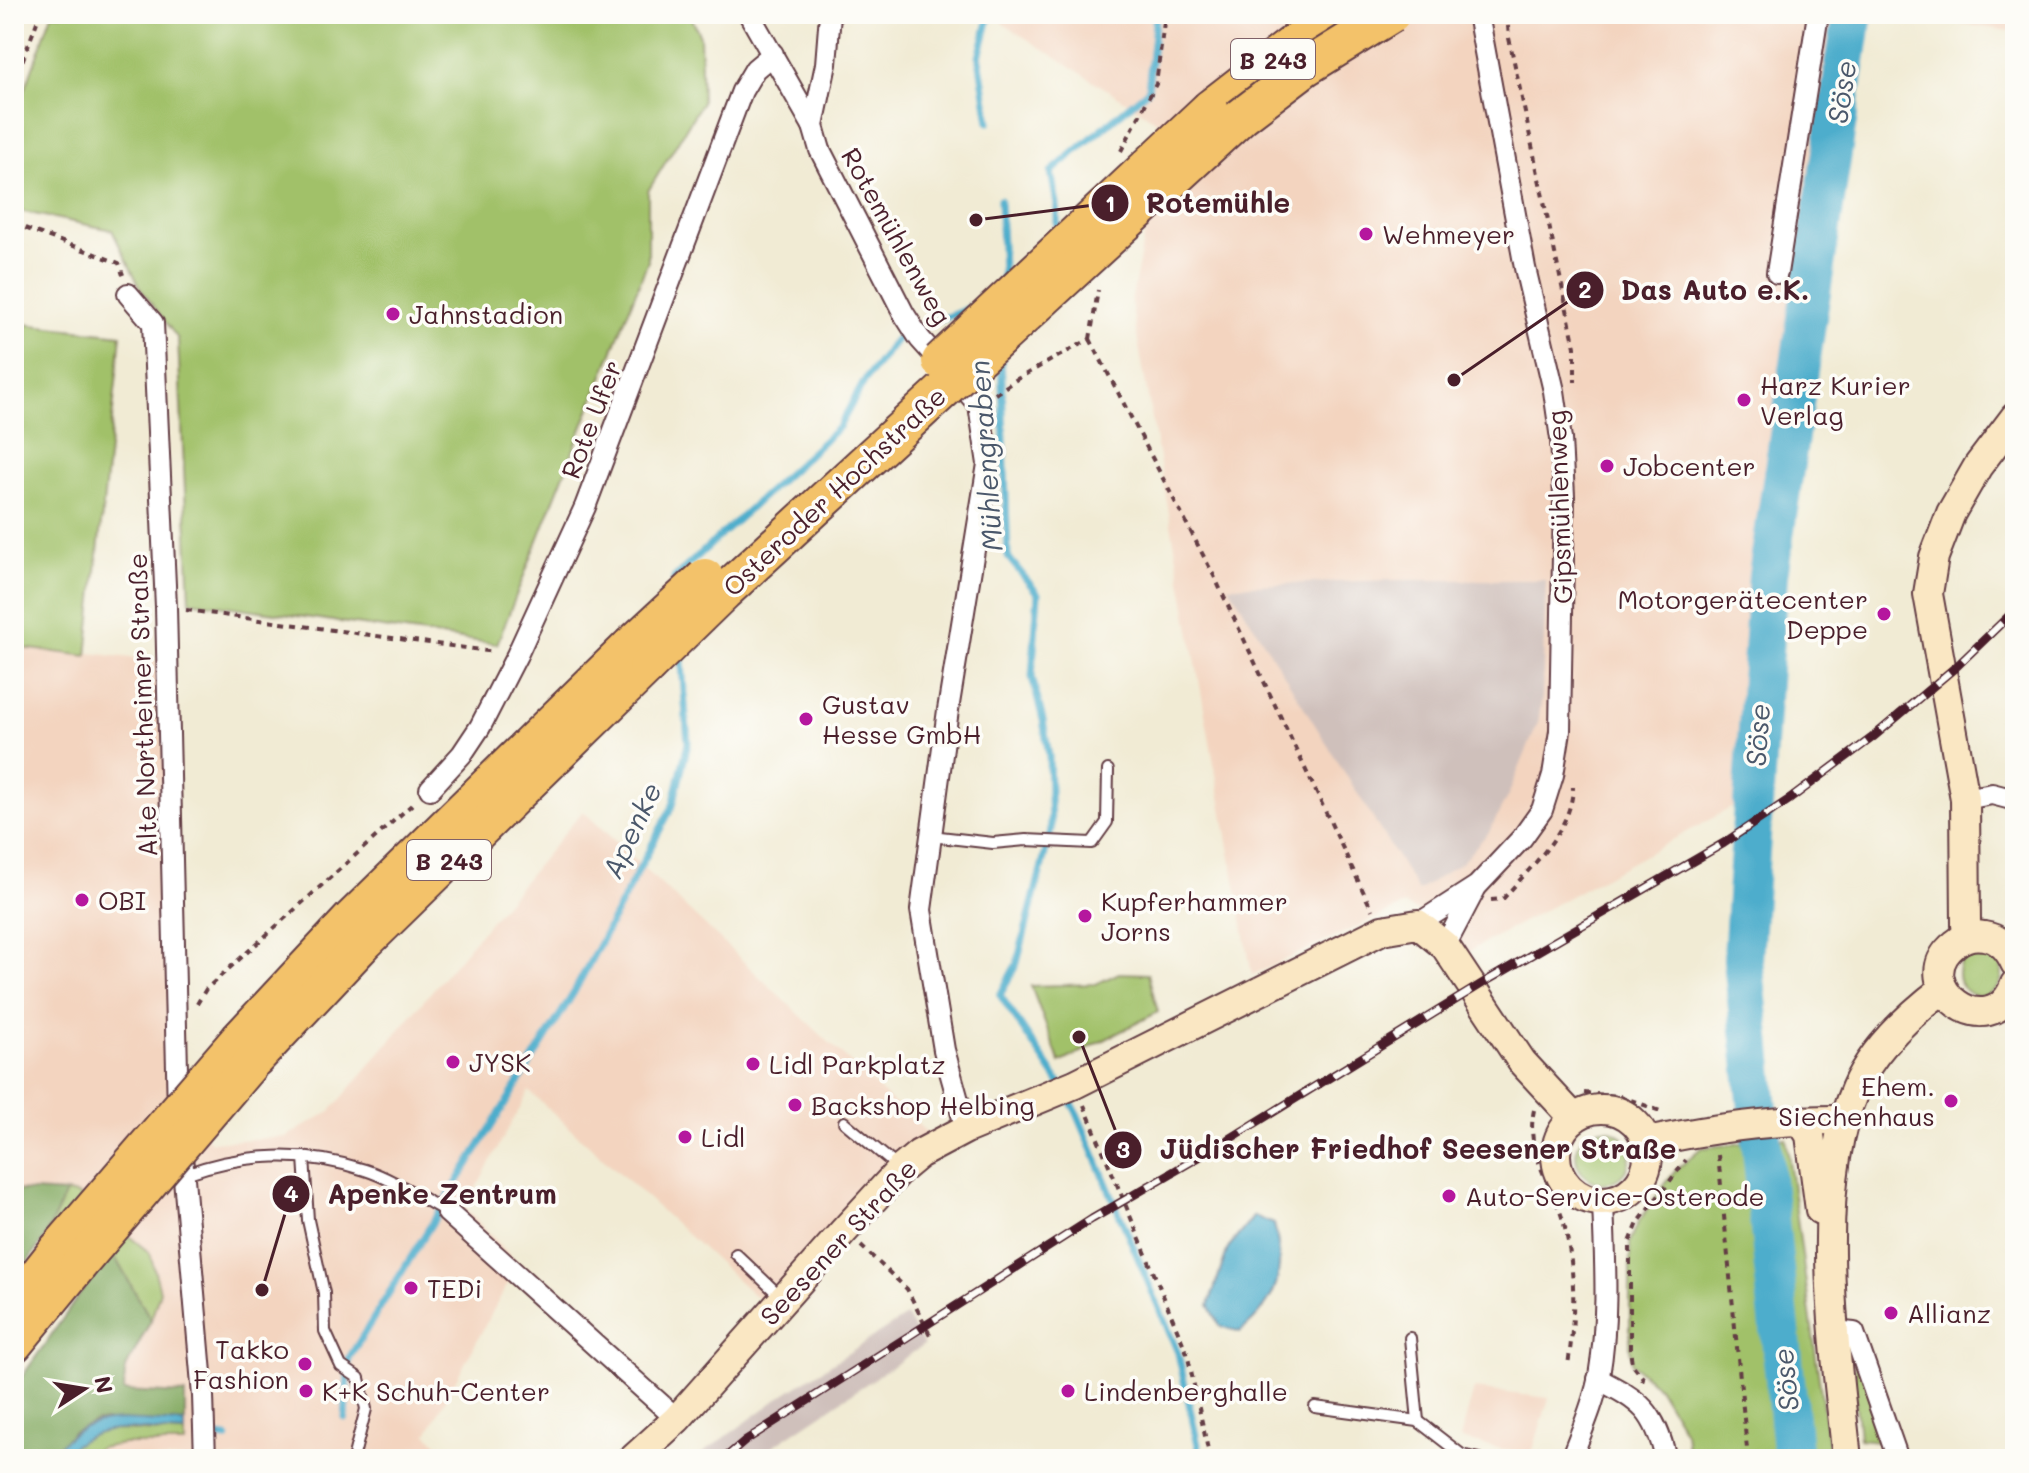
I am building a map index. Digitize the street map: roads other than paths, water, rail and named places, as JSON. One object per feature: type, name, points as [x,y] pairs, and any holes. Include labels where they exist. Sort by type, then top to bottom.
[{"type":"highway","name":"Osteroder Hochstraße","points":[[639,656],[901,398],[1181,133],[1295,42],[1340,14]]},
{"type":"highway","name":"Osteroder Hochstraße","points":[[639,656],[724,592],[1242,116],[1305,68],[1392,14]]},
{"type":"highway","name":"B 243","points":[[14,1305],[68,1258],[248,1048],[353,917],[639,656]]},
{"type":"highway","name":"B 243","points":[[14,1344],[68,1258]]},
{"type":"street","points":[[749,14],[813,126]]},
{"type":"street","name":"Rotemühlenweg","points":[[830,14],[826,64],[813,126],[820,150],[904,314],[920,339],[979,405],[988,464],[921,910],[944,1050],[966,1129]]},
{"type":"street","name":"Gipsmühlenweg","points":[[1418,924],[1477,886],[1522,838],[1542,810],[1553,775],[1560,731],[1564,496],[1561,439],[1554,391],[1525,268],[1478,14]]},
{"type":"street","points":[[1777,273],[1818,14]]},
{"type":"street","name":"Rote Ufer","points":[[430,789],[462,754],[480,727],[517,655],[585,507],[742,91],[755,69],[773,54]]},
{"type":"street","name":"Alte Northeimer Straße","points":[[128,294],[153,323],[166,607],[178,1037],[176,1096],[203,1396],[205,1459]]},
{"type":"street","points":[[1969,936],[1966,925],[1965,799],[1928,594],[1934,557],[1951,513],[1978,466],[2015,417]]},
{"type":"street","points":[[1965,799],[1992,794],[2015,800]]},
{"type":"street","name":"Gipsmühlenweg","points":[[1445,946],[1477,886]]},
{"type":"street","points":[[1418,924],[1445,946],[1522,1062],[1574,1118]]},
{"type":"street","name":"Seesener Straße","points":[[633,1459],[677,1419],[901,1169],[938,1142],[1075,1084],[1382,930],[1418,924]]},
{"type":"street","points":[[2012,948],[1988,937],[1969,936],[1959,941],[1944,957],[1940,978],[1943,989],[1954,1003],[1978,1012],[1996,1008],[2013,993]]},
{"type":"street","points":[[1795,1120],[1820,1106],[1863,1073],[1893,1034],[1943,989]]},
{"type":"street","points":[[1847,1459],[1834,1331],[1831,1257],[1834,1174],[1844,1120],[1863,1073]]},
{"type":"street","points":[[1594,1110],[1616,1111],[1632,1119],[1647,1142],[1648,1163],[1644,1174],[1625,1196],[1603,1202],[1578,1195],[1567,1186],[1559,1173],[1556,1147],[1560,1134],[1574,1118],[1594,1110]]},
{"type":"street","points":[[1795,1120],[1810,1135],[1822,1220],[1831,1257]]},
{"type":"street","points":[[1647,1142],[1705,1136],[1795,1120],[1844,1120]]},
{"type":"street","points":[[1571,1459],[1598,1379],[1607,1290],[1603,1202]]},
{"type":"street","points":[[441,1210],[677,1419]]},
{"type":"street","points":[[1834,1331],[1854,1333],[1898,1459]]},
{"type":"street","points":[[1598,1379],[1636,1399],[1660,1429],[1666,1459]]},
{"type":"lane","points":[[931,836],[993,843],[1092,843],[1100,837],[1107,822],[1108,770]]},
{"type":"lane","points":[[844,1122],[901,1169]]},
{"type":"lane","points":[[185,1174],[219,1162],[252,1157],[304,1157],[367,1171],[441,1210]]},
{"type":"lane","points":[[304,1157],[308,1220],[324,1293],[325,1331],[341,1366],[359,1378],[366,1409],[353,1459]]},
{"type":"lane","points":[[736,1254],[785,1300]]},
{"type":"lane","points":[[1410,1338],[1418,1421]]},
{"type":"lane","points":[[1315,1407],[1418,1421],[1462,1455],[1480,1459]]},
{"type":"water","points":[[1254,1216],[1274,1224],[1279,1271],[1271,1297],[1240,1332],[1220,1326],[1209,1305],[1228,1248]]},
{"type":"water","points":[[121,1420],[185,1423],[185,1433],[102,1432],[87,1437],[59,1459],[46,1459],[79,1430],[97,1423]]},
{"type":"waterway","name":"Apenke","points":[[989,122],[979,57],[990,14]]},
{"type":"waterway","name":"Mühlengraben","points":[[1057,236],[1057,204],[1051,172],[1148,90],[1156,14]]},
{"type":"waterway","name":"Söse","points":[[1793,1459],[1743,959],[1768,575],[1853,14]]},
{"type":"waterway","name":"Apenke","points":[[1000,200],[1003,271],[1000,285]]},
{"type":"waterway","name":"Apenke","points":[[675,590],[674,578],[839,427],[865,380],[898,337],[979,304]]},
{"type":"waterway","name":"Mühlengraben","points":[[1001,353],[1008,557],[1038,594],[1032,677],[1049,756],[1051,830],[1017,963],[1000,995],[1060,1084]]},
{"type":"waterway","name":"Apenke","points":[[345,1418],[349,1358],[573,994],[673,805],[688,743],[681,650]]},
{"type":"waterway","name":"Mühlengraben","points":[[1067,1095],[1178,1353],[1201,1459]]},
{"type":"waterway","name":"Apenke","points":[[218,1437],[227,1438]]},
{"type":"railway","points":[[724,1459],[746,1440],[1092,1219],[1223,1143],[1488,980],[1724,843],[1790,799],[1873,737],[1958,665],[2015,610]]},
{"type":"place","name":"Rotemühle","points":[[976,220]]},
{"type":"place","name":"Wehmeyer","points":[[1366,234]]},
{"type":"place","name":"Jahnstadion","points":[[393,314]]},
{"type":"place","name":"Das Auto e.K.","points":[[1454,380]]},
{"type":"place","name":"Harz Kurier Verlag","points":[[1744,400]]},
{"type":"place","name":"Jobcenter","points":[[1607,466]]},
{"type":"place","name":"Motorgerätecenter Deppe","points":[[1884,614]]},
{"type":"place","name":"Gustav Hesse GmbH","points":[[806,719]]},
{"type":"place","name":"OBI","points":[[82,900]]},
{"type":"place","name":"Kupferhammer Jorns","points":[[1085,916]]},
{"type":"place","name":"Jüdischer Friedhof Seesener Straße","points":[[1079,1037]]},
{"type":"place","name":"JYSK","points":[[453,1062]]},
{"type":"place","name":"Lidl Parkplatz","points":[[753,1064]]},
{"type":"place","name":"Ehem. Siechenhaus","points":[[1951,1101]]},
{"type":"place","name":"Backshop Helbing","points":[[795,1105]]},
{"type":"place","name":"Lidl","points":[[685,1137]]},
{"type":"place","name":"Auto-Service-Osterode","points":[[1449,1196]]},
{"type":"place","name":"TEDi","points":[[411,1288]]},
{"type":"place","name":"Apenke Zentrum","points":[[262,1290]]},
{"type":"place","name":"Allianz","points":[[1891,1313]]},
{"type":"place","name":"Takko Fashion","points":[[305,1364]]},
{"type":"place","name":"K+K Schuh-Center","points":[[306,1391]]},
{"type":"place","name":"Lindenberghalle","points":[[1068,1391]]}]
